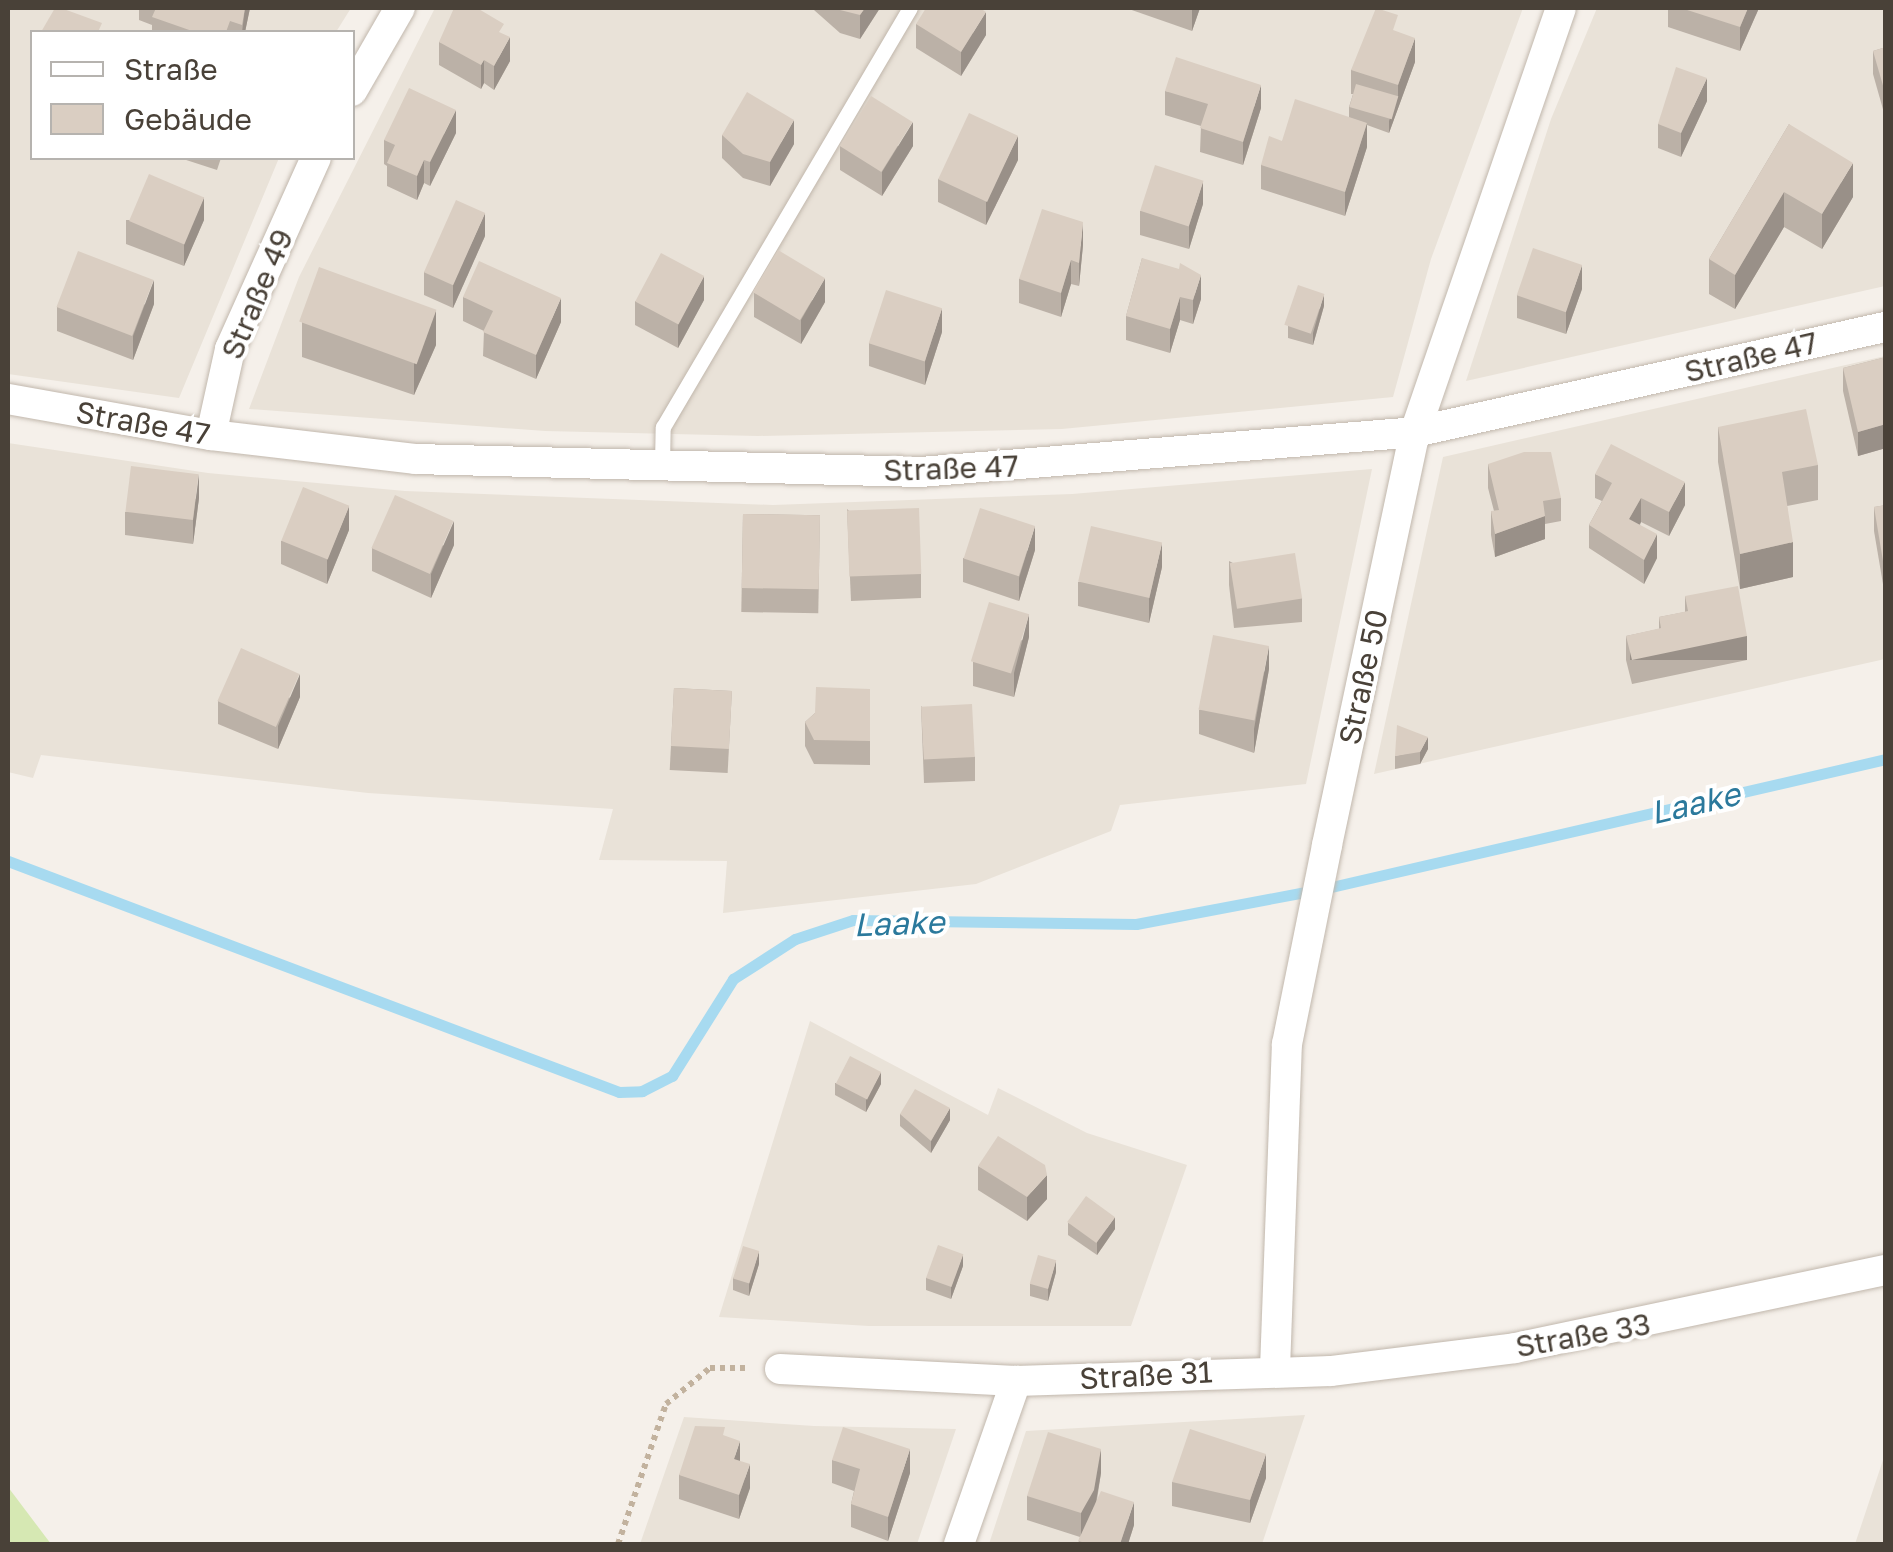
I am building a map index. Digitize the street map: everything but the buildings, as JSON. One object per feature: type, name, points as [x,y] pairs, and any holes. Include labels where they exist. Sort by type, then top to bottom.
[{"type":"street","points":[[355,86],[400,8]]},
{"type":"street","name":"Straße 50","points":[[1275,1368],[1287,1044],[1327,846],[1415,432],[1561,8]]},
{"type":"street","name":"Straße 49","points":[[211,435],[230,349],[315,160]]},
{"type":"street","name":"Straße 47","points":[[8,399],[211,435],[415,459],[920,472],[1415,432],[1886,327]]},
{"type":"street","name":"Straße 33","points":[[1275,1368],[1331,1371],[1514,1348],[1886,1270]]},
{"type":"street","name":"Straße 31","points":[[780,1368],[1016,1381],[1275,1368]]},
{"type":"street","points":[[960,1544],[1016,1381]]},
{"type":"lane","points":[[662,466],[663,427],[910,8]]},
{"type":"path","points":[[618,1544],[666,1404],[686,1382],[710,1368],[780,1368]]},
{"type":"shaded area","points":[[8,8],[351,8],[337,30],[30,30],[30,160],[278,160],[179,398],[8,374]]},
{"type":"shaded area","points":[[435,8],[1523,8],[1431,259],[1393,397],[1062,429],[758,436],[545,431],[249,409],[299,277]]},
{"type":"shaded area","points":[[1597,8],[1885,8],[1885,286],[1466,381],[1551,119]]},
{"type":"shaded area","points":[[1885,356],[1885,659],[1374,774],[1443,457]]},
{"type":"shaded area","points":[[8,443],[208,473],[405,491],[773,505],[1072,494],[1372,469],[1306,784],[1120,805],[1111,831],[976,884],[723,913],[727,861],[599,860],[613,809],[368,793],[41,755],[33,778],[8,772]]},
{"type":"shaded area","points":[[810,1021],[988,1115],[998,1088],[1087,1133],[1187,1165],[1131,1326],[869,1326],[719,1317]]},
{"type":"shaded area","points":[[1305,1415],[1262,1544],[989,1544],[1026,1431]]},
{"type":"shaded area","points":[[684,1417],[814,1426],[956,1429],[917,1544],[640,1544]]},
{"type":"shaded area","points":[[1885,1454],[1885,1544],[1855,1544]]},
{"type":"green space","points":[[8,1487],[51,1544],[8,1544]]},
{"type":"waterway","name":"Laake","points":[[8,861],[619,1092],[642,1091],[672,1076],[733,979],[795,939],[853,920],[1136,924],[1327,888],[1886,759]]}]
